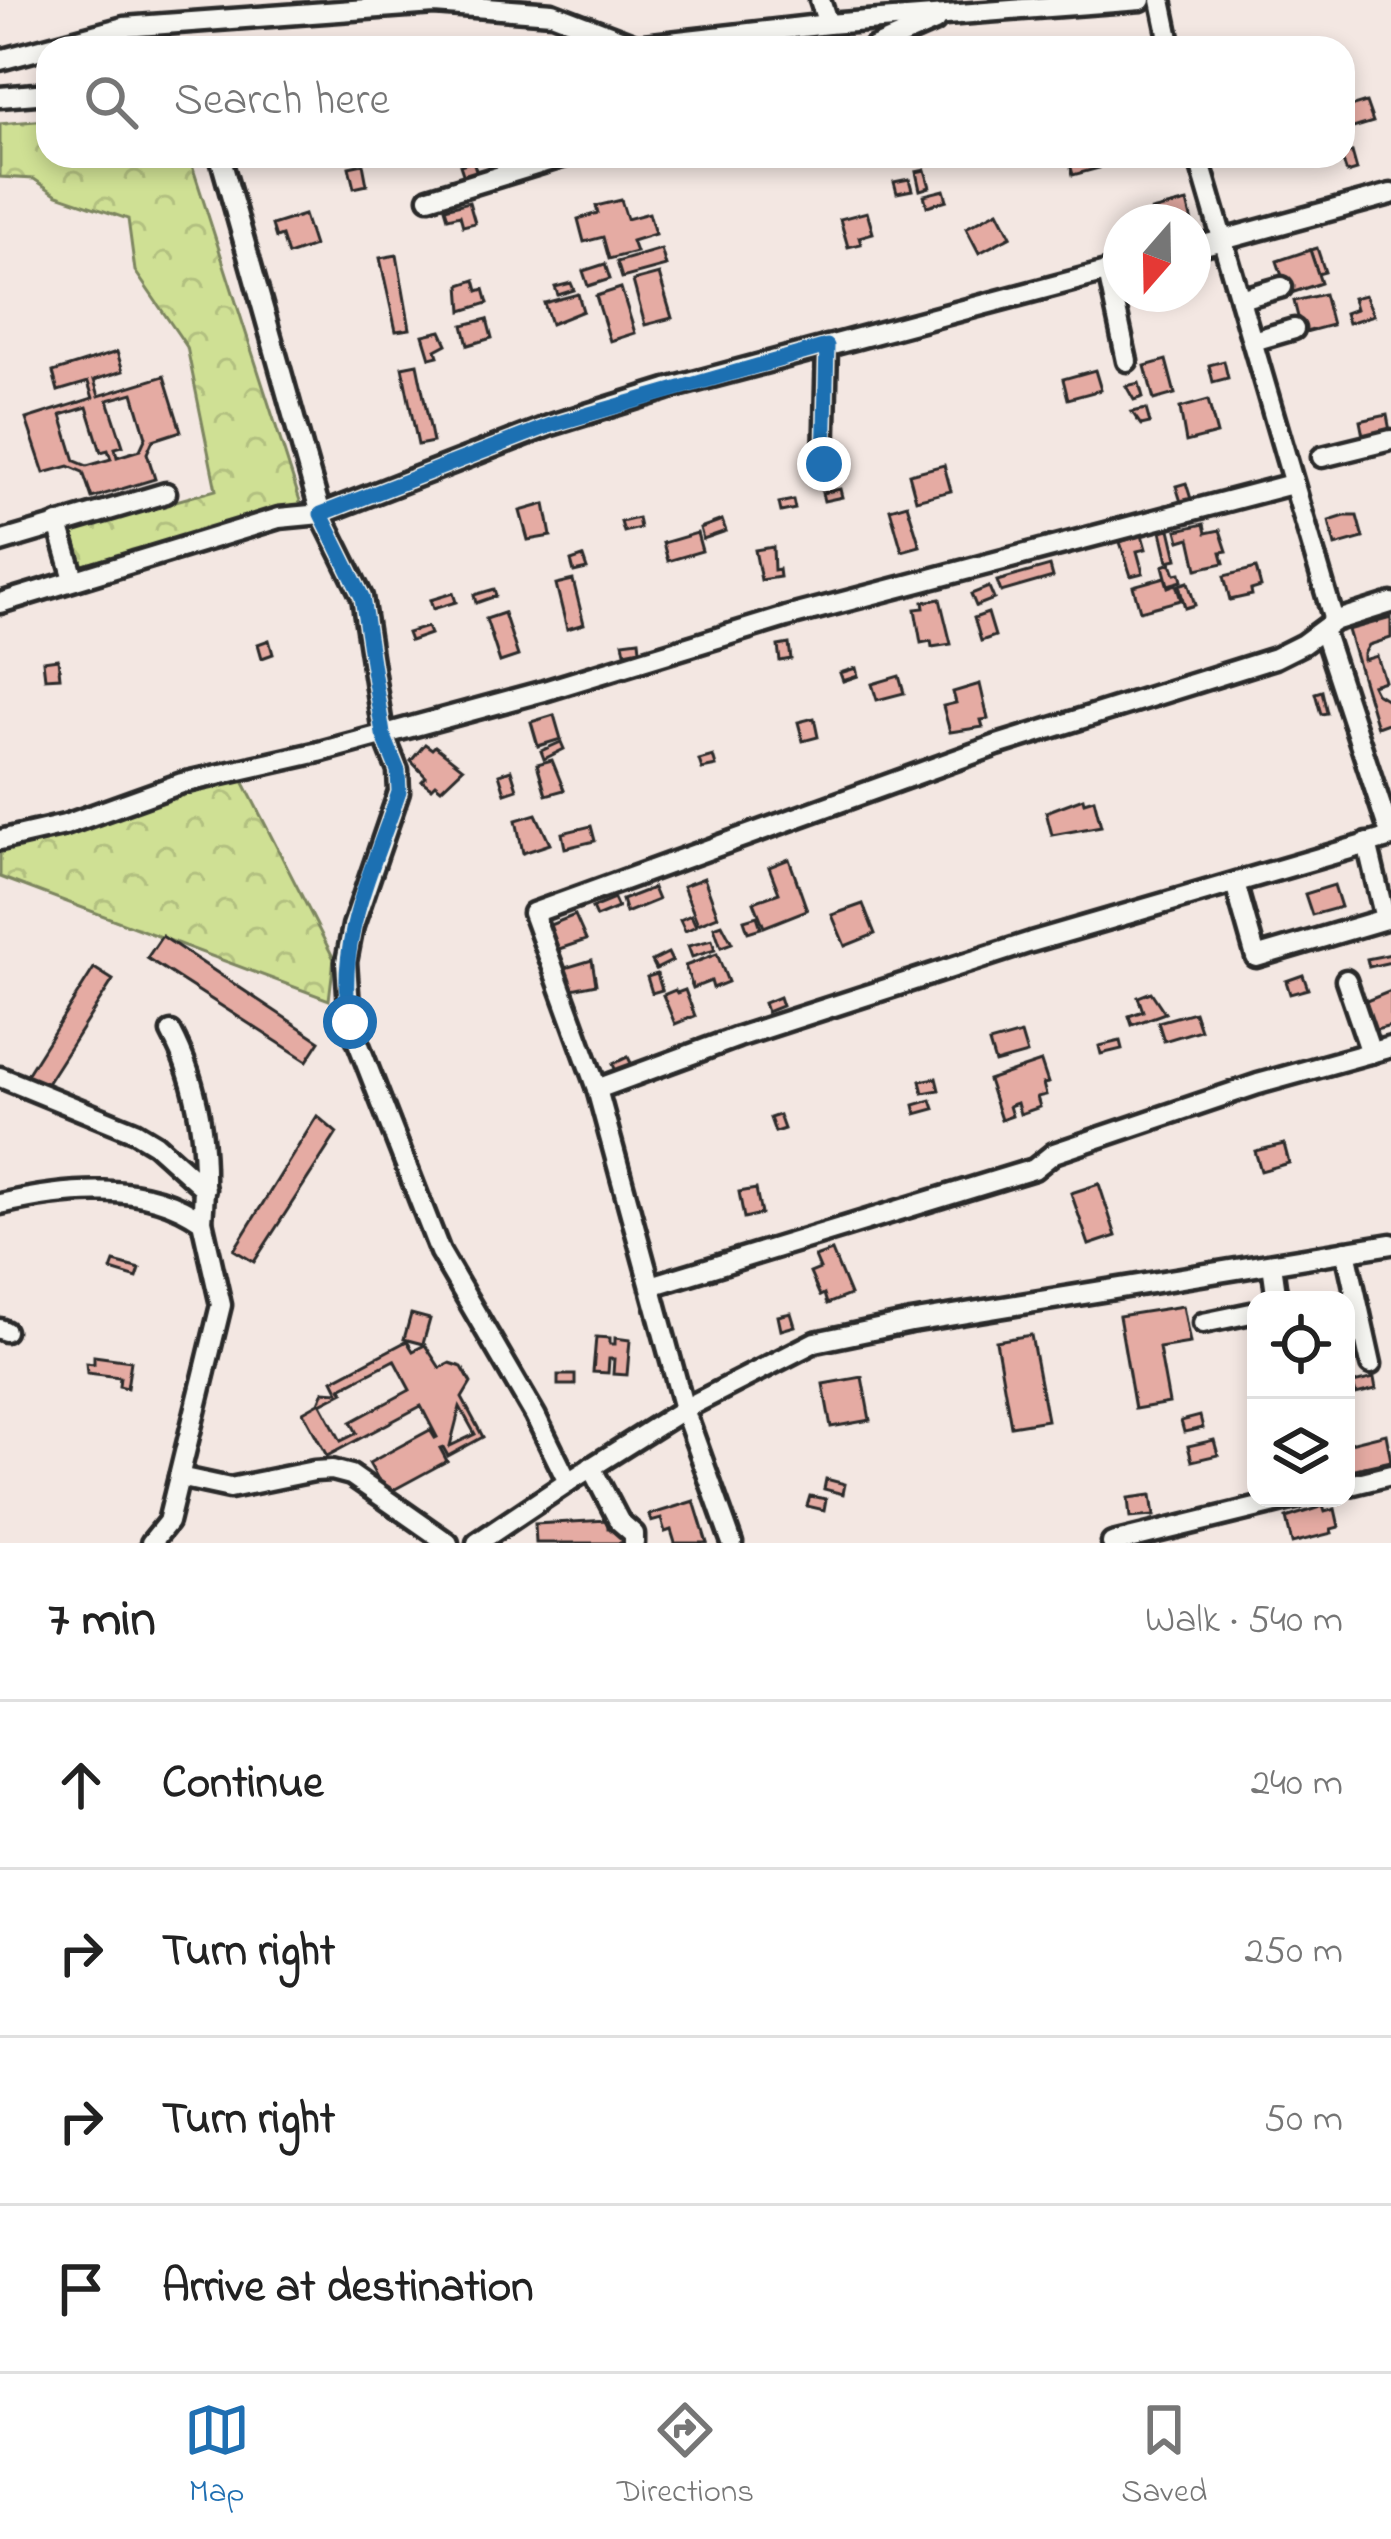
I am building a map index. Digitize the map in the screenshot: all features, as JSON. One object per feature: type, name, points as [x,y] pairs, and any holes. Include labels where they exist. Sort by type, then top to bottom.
[{"type":"street","points":[[164,0],[174,21]]},
{"type":"street","points":[[820,0],[828,24]]},
{"type":"street","points":[[724,36],[1141,0]]},
{"type":"street","points":[[1161,0],[1168,36]]},
{"type":"street","points":[[90,36],[174,21],[433,2],[552,13],[612,36]]},
{"type":"street","points":[[900,36],[944,16]]},
{"type":"street","points":[[0,60],[36,50]]},
{"type":"street","points":[[0,97],[36,94]]},
{"type":"street","points":[[223,168],[321,514],[362,597],[383,734],[398,771],[399,792],[353,926],[346,962],[350,1022],[440,1252],[535,1415],[568,1482]]},
{"type":"street","points":[[429,198],[526,168]]},
{"type":"street","points":[[598,1089],[738,1037],[1031,942],[1391,837],[1202,168]]},
{"type":"street","points":[[1211,243],[1391,194]]},
{"type":"street","points":[[0,603],[279,518],[321,514],[551,425],[1103,273]]},
{"type":"street","points":[[1240,299],[1282,287]]},
{"type":"street","points":[[1120,312],[1127,361]]},
{"type":"street","points":[[1253,341],[1294,329]]},
{"type":"street","points":[[824,464],[827,346]]},
{"type":"street","points":[[1322,457],[1391,440]]},
{"type":"street","points":[[0,840],[65,825],[182,783],[544,692],[786,617],[1292,484]]},
{"type":"street","points":[[0,542],[166,493]]},
{"type":"street","points":[[58,524],[74,579]]},
{"type":"street","points":[[732,1543],[684,1408],[598,1089],[533,913],[997,745],[1275,658],[1329,625],[1391,603]]},
{"type":"street","points":[[1235,883],[1256,958],[1364,926],[1385,919],[1367,842]]},
{"type":"street","points":[[1346,980],[1371,1053]]},
{"type":"street","points":[[151,1543],[168,1522],[221,1305],[202,1221],[205,1189],[196,1089],[172,1031]]},
{"type":"street","points":[[654,1285],[1023,1172],[1040,1166],[1054,1153],[1258,1084],[1391,1047]]},
{"type":"street","points":[[0,1078],[135,1132],[185,1168],[205,1189]]},
{"type":"street","points":[[0,1204],[71,1190],[105,1192],[183,1208],[202,1221]]},
{"type":"street","points":[[477,1543],[684,1408],[815,1342],[1391,1244]]},
{"type":"street","points":[[1346,1252],[1371,1364]]},
{"type":"street","points":[[1272,1264],[1275,1291]]},
{"type":"street","points":[[1203,1323],[1247,1314]]},
{"type":"street","points":[[591,1467],[619,1521],[634,1534],[634,1543]]},
{"type":"street","points":[[179,1477],[230,1488],[332,1470],[351,1475],[448,1543]]},
{"type":"street","points":[[1355,1484],[1391,1474]]},
{"type":"street","points":[[1112,1543],[1258,1507]]},
{"type":"green space","points":[[36,121],[36,168],[193,168],[301,504],[80,566],[70,530],[216,490],[187,347],[135,271],[128,219],[57,195],[34,179],[0,177],[0,124]]},
{"type":"green space","points":[[242,779],[334,959],[329,1000],[0,877],[0,837]]},
{"type":"building","points":[[1366,102],[1373,122],[1355,127],[1355,105]]},
{"type":"building","points":[[349,168],[364,168],[367,185],[354,188]]},
{"type":"building","points":[[461,168],[475,168],[477,173],[464,177]]},
{"type":"building","points":[[1071,168],[1099,168],[1073,175]]},
{"type":"building","points":[[925,170],[930,187],[920,190],[916,172]]},
{"type":"building","points":[[909,179],[912,190],[897,193],[894,182]]},
{"type":"building","points":[[944,190],[947,200],[927,206],[924,195]]},
{"type":"building","points":[[621,200],[627,219],[649,213],[655,234],[632,241],[636,252],[609,259],[603,237],[584,242],[578,219],[598,213],[596,206]]},
{"type":"building","points":[[469,202],[475,223],[463,226],[460,215],[448,218],[445,208]]},
{"type":"building","points":[[998,211],[1011,236],[979,253],[966,228]]},
{"type":"building","points":[[867,212],[873,233],[859,237],[861,244],[848,247],[840,219]]},
{"type":"building","points":[[304,215],[314,246],[288,255],[282,236],[276,238],[272,225]]},
{"type":"building","points":[[1317,248],[1325,272],[1318,274],[1310,250]]},
{"type":"building","points":[[661,249],[666,266],[622,278],[617,262]]},
{"type":"building","points":[[1310,250],[1321,283],[1288,294],[1277,261]]},
{"type":"building","points":[[397,255],[410,329],[396,331],[380,258]]},
{"type":"building","points":[[605,264],[610,279],[588,286],[583,271]]},
{"type":"building","points":[[659,274],[672,318],[645,325],[633,281]]},
{"type":"building","points":[[475,280],[488,303],[462,311],[460,285]]},
{"type":"building","points":[[571,283],[574,290],[558,295],[555,287]]},
{"type":"building","points":[[621,288],[635,333],[610,341],[596,296]]},
{"type":"building","points":[[578,294],[583,311],[551,324],[544,303]]},
{"type":"building","points":[[1324,294],[1332,325],[1302,333],[1294,301]]},
{"type":"building","points":[[1365,295],[1374,315],[1348,323],[1345,313],[1356,309],[1353,298]]},
{"type":"building","points":[[487,319],[492,338],[468,345],[463,325]]},
{"type":"building","points":[[441,331],[447,344],[430,358],[423,335]]},
{"type":"building","points":[[117,352],[123,371],[94,380],[99,396],[164,376],[181,431],[153,440],[147,453],[155,479],[92,498],[83,472],[69,466],[44,473],[26,419],[93,398],[88,382],[58,391],[53,372]],"holes":[[[133,393],[146,437],[140,450],[117,457],[115,448],[123,446],[108,400]],[[87,407],[101,452],[108,450],[111,459],[87,466],[75,461],[61,415]]]},
{"type":"building","points":[[1166,360],[1175,394],[1154,400],[1145,366]]},
{"type":"building","points":[[1224,361],[1228,378],[1213,382],[1209,365]]},
{"type":"building","points":[[417,364],[433,442],[418,445],[402,367]]},
{"type":"building","points":[[1095,370],[1101,390],[1068,399],[1063,379]]},
{"type":"building","points":[[1139,383],[1143,397],[1134,400],[1126,386]]},
{"type":"building","points":[[1208,400],[1217,434],[1186,442],[1180,408]]},
{"type":"building","points":[[1146,409],[1150,423],[1141,425],[1132,412]]},
{"type":"building","points":[[1387,415],[1390,431],[1363,436],[1360,421]]},
{"type":"building","points":[[944,465],[951,491],[916,500],[909,474]]},
{"type":"building","points":[[1186,483],[1191,499],[1181,502],[1176,486]]},
{"type":"building","points":[[840,489],[842,497],[824,501],[822,493]]},
{"type":"building","points":[[793,500],[795,509],[781,512],[779,503]]},
{"type":"building","points":[[545,504],[551,536],[528,540],[520,511]]},
{"type":"building","points":[[907,504],[920,546],[902,551],[890,509]]},
{"type":"building","points":[[1357,516],[1363,538],[1335,546],[1329,521]]},
{"type":"building","points":[[638,518],[640,528],[624,532],[621,522]]},
{"type":"building","points":[[722,520],[726,531],[703,539],[700,528]]},
{"type":"building","points":[[1204,524],[1206,533],[1220,530],[1227,551],[1221,552],[1224,563],[1197,569],[1190,538],[1180,541],[1177,530]]},
{"type":"building","points":[[1170,529],[1177,559],[1168,561],[1161,531]]},
{"type":"building","points":[[697,533],[702,551],[668,561],[663,543]]},
{"type":"building","points":[[1142,535],[1146,549],[1137,551],[1143,573],[1131,576],[1120,542]]},
{"type":"building","points":[[773,547],[774,570],[779,569],[780,577],[761,580],[755,550]]},
{"type":"building","points":[[583,557],[587,569],[574,572],[571,561]]},
{"type":"building","points":[[1171,563],[1182,581],[1168,585],[1163,566]]},
{"type":"building","points":[[1050,566],[1053,577],[1001,592],[997,581]]},
{"type":"building","points":[[1256,568],[1261,587],[1251,590],[1252,595],[1230,600],[1224,576]]},
{"type":"building","points":[[1165,577],[1168,587],[1176,584],[1181,600],[1140,611],[1133,586]]},
{"type":"building","points":[[573,580],[584,624],[567,629],[556,584]]},
{"type":"building","points":[[1188,582],[1195,605],[1185,608],[1179,585]]},
{"type":"building","points":[[989,587],[994,599],[976,606],[971,594]]},
{"type":"building","points":[[494,589],[496,596],[476,603],[474,595]]},
{"type":"building","points":[[453,593],[456,602],[433,609],[430,600]]},
{"type":"building","points":[[940,599],[951,644],[932,647],[931,641],[921,643],[915,609]]},
{"type":"building","points":[[504,613],[518,656],[500,662],[486,619]]},
{"type":"building","points":[[988,613],[995,636],[981,641],[974,618]]},
{"type":"building","points":[[1391,618],[1391,638],[1369,645],[1364,654],[1364,660],[1377,656],[1385,681],[1372,685],[1391,702],[1391,722],[1377,727],[1348,630]]},
{"type":"building","points":[[427,627],[430,634],[410,641],[407,633]]},
{"type":"building","points":[[269,640],[273,654],[262,658],[258,644]]},
{"type":"building","points":[[639,640],[640,649],[625,652],[623,642]]},
{"type":"building","points":[[789,644],[791,659],[780,661],[778,646]]},
{"type":"building","points":[[58,659],[60,677],[45,678],[43,661]]},
{"type":"building","points":[[856,668],[858,676],[843,681],[840,673]]},
{"type":"building","points":[[899,676],[904,693],[877,700],[872,684]]},
{"type":"building","points":[[980,684],[988,719],[981,720],[983,727],[950,732],[943,706],[956,703],[953,692]]},
{"type":"building","points":[[1322,691],[1327,713],[1321,714],[1315,693]]},
{"type":"building","points":[[554,715],[561,739],[538,746],[531,722]]},
{"type":"building","points":[[814,718],[818,737],[803,741],[798,722]]},
{"type":"building","points":[[561,742],[564,749],[544,759],[541,751]]},
{"type":"building","points":[[425,744],[435,746],[463,768],[441,789],[422,781],[426,777],[411,761]]},
{"type":"building","points":[[713,756],[716,766],[702,769],[699,760]]},
{"type":"building","points":[[552,760],[564,790],[546,795],[537,764]]},
{"type":"building","points":[[511,770],[517,789],[505,793],[499,774]]},
{"type":"building","points":[[1083,798],[1084,802],[1094,799],[1101,826],[1052,835],[1046,812]]},
{"type":"building","points":[[536,814],[550,844],[523,853],[516,820]]},
{"type":"building","points":[[591,826],[595,841],[565,848],[562,833]]},
{"type":"building","points":[[789,859],[807,910],[764,927],[754,902],[779,893],[769,867]]},
{"type":"building","points":[[704,878],[718,916],[698,924],[683,886]]},
{"type":"building","points":[[1334,885],[1341,907],[1312,915],[1305,894]]},
{"type":"building","points":[[653,888],[658,900],[626,913],[622,900]]},
{"type":"building","points":[[614,899],[618,908],[596,917],[592,908]]},
{"type":"building","points":[[863,904],[875,934],[845,946],[832,915]]},
{"type":"building","points":[[575,915],[586,940],[556,950],[550,925]]},
{"type":"building","points":[[691,915],[696,926],[685,931],[680,920]]},
{"type":"building","points":[[757,916],[761,928],[748,932],[744,920]]},
{"type":"building","points":[[722,924],[732,943],[721,947],[714,927]]},
{"type":"building","points":[[162,936],[320,1041],[307,1061],[147,958]]},
{"type":"building","points":[[712,940],[715,950],[692,957],[688,946]]},
{"type":"building","points":[[668,953],[672,961],[656,969],[652,961]]},
{"type":"building","points":[[717,954],[728,982],[713,988],[711,981],[693,988],[685,966]]},
{"type":"building","points":[[1391,954],[1391,962],[1369,967],[1367,959]]},
{"type":"building","points":[[592,960],[596,984],[572,989],[565,968]]},
{"type":"building","points":[[94,968],[113,980],[41,1093],[23,1081]]},
{"type":"building","points":[[657,974],[662,990],[652,993],[647,977]]},
{"type":"building","points":[[1303,975],[1308,989],[1290,994],[1286,981]]},
{"type":"building","points":[[685,990],[695,1016],[675,1024],[663,995]]},
{"type":"building","points":[[1391,991],[1391,1026],[1372,1031],[1364,1002]]},
{"type":"building","points":[[1151,992],[1165,1013],[1132,1025],[1129,1016],[1143,1011],[1138,997]]},
{"type":"building","points":[[779,997],[782,1006],[767,1012],[764,1003]]},
{"type":"building","points":[[1194,1012],[1200,1030],[1164,1041],[1158,1022]]},
{"type":"building","points":[[1021,1034],[1027,1054],[995,1063],[989,1043]]},
{"type":"building","points":[[1120,1041],[1122,1049],[1101,1054],[1099,1046]]},
{"type":"building","points":[[628,1057],[633,1067],[617,1074],[613,1064]]},
{"type":"building","points":[[1041,1062],[1048,1083],[1043,1084],[1046,1095],[1037,1097],[1040,1107],[1020,1114],[1017,1103],[1009,1106],[1012,1116],[1001,1120],[988,1080]]},
{"type":"building","points":[[936,1078],[939,1090],[923,1093],[920,1081]]},
{"type":"building","points":[[931,1100],[934,1109],[916,1114],[914,1105]]},
{"type":"building","points":[[779,1115],[784,1129],[775,1132],[770,1118]]},
{"type":"building","points":[[317,1116],[337,1133],[254,1262],[234,1250]]},
{"type":"building","points":[[1284,1144],[1289,1163],[1261,1171],[1255,1151]]},
{"type":"building","points":[[1099,1184],[1116,1236],[1089,1245],[1071,1193]]},
{"type":"building","points":[[756,1189],[761,1214],[744,1218],[739,1192]]},
{"type":"building","points":[[832,1251],[850,1295],[827,1304],[810,1273],[820,1269],[815,1257]]},
{"type":"building","points":[[114,1262],[140,1269],[137,1278],[111,1270]]},
{"type":"building","points":[[1183,1306],[1190,1343],[1159,1348],[1169,1403],[1135,1409],[1119,1316]]},
{"type":"building","points":[[791,1313],[795,1326],[781,1330],[778,1316]]},
{"type":"building","points":[[411,1314],[430,1319],[423,1344],[404,1339]]},
{"type":"building","points":[[1031,1335],[1047,1420],[1011,1426],[996,1341]]},
{"type":"building","points":[[596,1337],[610,1338],[610,1344],[615,1344],[615,1338],[630,1340],[627,1375],[613,1374],[614,1359],[609,1359],[608,1373],[593,1372]]},
{"type":"building","points":[[407,1341],[413,1351],[425,1345],[440,1368],[450,1363],[462,1367],[471,1383],[462,1398],[483,1437],[448,1456],[440,1448],[447,1461],[386,1494],[369,1463],[430,1430],[437,1437],[421,1406],[327,1456],[303,1412],[319,1403],[324,1391],[339,1392],[333,1380]],"holes":[[[394,1360],[410,1390],[351,1422],[357,1433],[341,1441],[321,1404]],[[460,1407],[475,1434],[450,1446]]]},
{"type":"building","points":[[94,1356],[131,1361],[127,1388],[119,1386],[120,1377],[87,1373],[86,1363],[94,1364]]},
{"type":"building","points":[[558,1375],[575,1375],[575,1385],[558,1385]]},
{"type":"building","points":[[862,1377],[870,1420],[831,1427],[823,1384]]},
{"type":"building","points":[[1374,1378],[1376,1389],[1356,1394],[1355,1383]]},
{"type":"building","points":[[1200,1416],[1203,1428],[1184,1432],[1181,1421]]},
{"type":"building","points":[[1386,1434],[1391,1461],[1355,1469],[1355,1442]]},
{"type":"building","points":[[1214,1440],[1218,1455],[1192,1461],[1188,1446]]},
{"type":"building","points":[[826,1479],[845,1484],[843,1494],[824,1489]]},
{"type":"building","points":[[1151,1495],[1154,1516],[1130,1518],[1128,1498]]},
{"type":"building","points":[[810,1496],[826,1499],[824,1510],[807,1506]]},
{"type":"building","points":[[694,1501],[707,1543],[675,1543],[661,1519],[651,1522],[649,1515]]},
{"type":"building","points":[[1323,1507],[1325,1512],[1335,1509],[1339,1527],[1292,1543],[1286,1518]]},
{"type":"building","points":[[608,1520],[608,1528],[622,1527],[623,1543],[536,1543],[535,1524]]},
{"type":"route","points":[[350,1022],[346,962],[358,908],[399,792],[398,771],[383,734],[362,597],[321,514],[551,425],[827,346],[824,464]]}]
